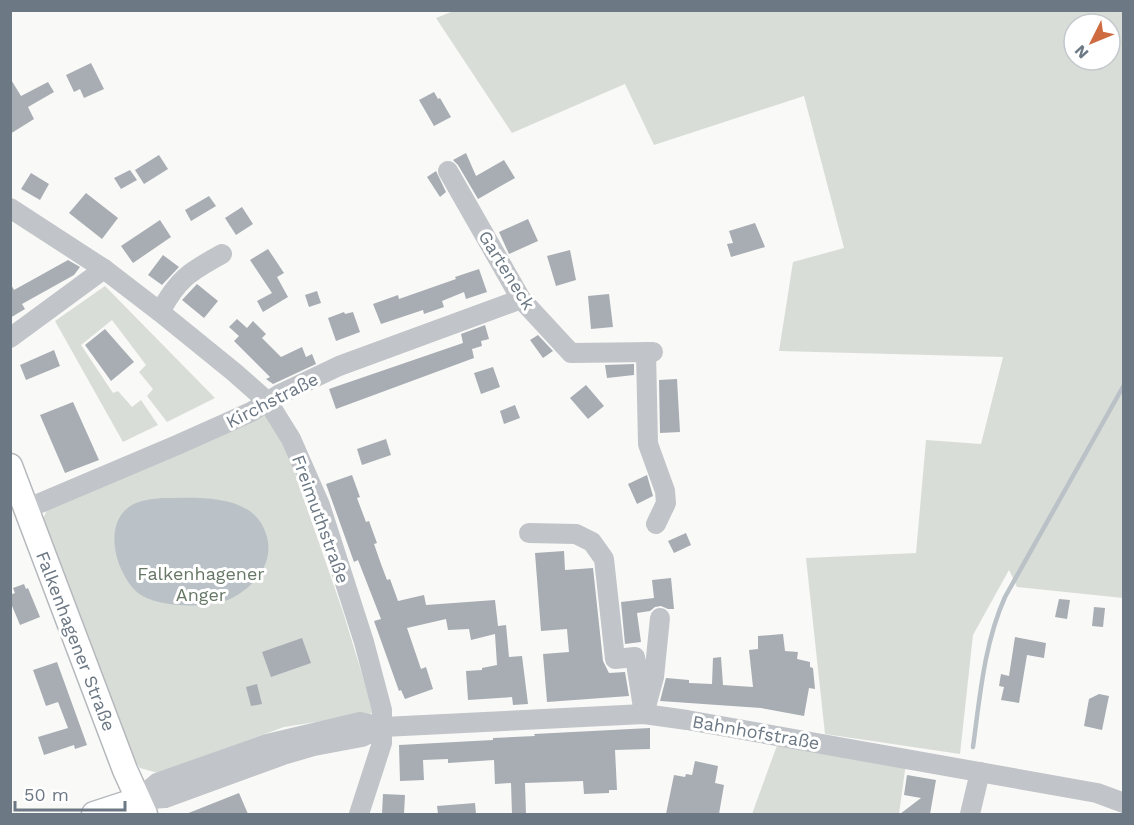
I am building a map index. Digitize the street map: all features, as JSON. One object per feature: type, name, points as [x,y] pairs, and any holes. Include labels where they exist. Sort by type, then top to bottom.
[{"type":"main road","name":"Falkenhagener Straße","points":[[10,466],[20,506],[141,807]]},
{"type":"main road","points":[[94,814],[141,807]]},
{"type":"street","name":"Garteneck","points":[[448,171],[521,300],[571,353],[649,352],[648,444],[665,491],[666,503],[656,524]]},
{"type":"street","name":"Freimuthstraße","points":[[10,208],[104,269],[160,312],[268,402],[291,439],[320,505],[364,642],[382,710],[382,743],[359,814]]},
{"type":"street","points":[[160,312],[171,292],[184,277],[222,254]]},
{"type":"street","points":[[10,338],[104,269]]},
{"type":"street","name":"Kirchstraße","points":[[20,506],[177,446],[339,366],[521,300]]},
{"type":"street","points":[[529,533],[576,534],[592,542],[604,559],[615,659],[635,657],[644,714]]},
{"type":"street","points":[[644,714],[654,677],[660,618]]},
{"type":"street","name":"Bahnhofstraße","points":[[141,807],[157,783],[267,744],[360,722],[383,727],[644,714],[1097,793],[1124,803]]},
{"type":"street","points":[[970,814],[980,772]]},
{"type":"green space","points":[[456,10],[1123,11],[1123,598],[1017,587],[1009,570],[973,635],[960,754],[825,734],[806,558],[916,553],[926,440],[981,444],[1003,357],[779,351],[793,262],[844,248],[804,96],[654,145],[625,84],[512,133],[436,18]]},
{"type":"green space","points":[[105,286],[215,398],[167,422],[147,396],[153,389],[139,372],[146,365],[112,320],[81,345],[113,393],[118,391],[132,407],[141,400],[158,425],[123,442],[55,321]]},
{"type":"green space","name":"Falkenhagener Anger","points":[[265,415],[280,430],[343,612],[374,713],[284,727],[158,773],[140,768],[131,755],[43,519],[48,507]]},
{"type":"green space","points":[[779,740],[906,763],[899,814],[752,814]]},
{"type":"shaded area","points":[[162,498],[222,500],[249,511],[259,520],[268,543],[267,560],[257,578],[230,599],[209,604],[183,605],[157,602],[138,593],[130,585],[118,562],[114,536],[117,524],[122,513],[132,505]]},
{"type":"building","points":[[91,63],[104,89],[84,98],[80,89],[74,92],[66,75]]},
{"type":"building","points":[[10,78],[21,96],[48,82],[54,92],[28,107],[34,119],[10,134]]},
{"type":"building","points":[[434,92],[451,117],[434,126],[419,100]]},
{"type":"building","points":[[466,153],[476,176],[504,160],[515,178],[478,199],[453,160]]},
{"type":"building","points":[[159,155],[168,169],[144,184],[135,170]]},
{"type":"building","points":[[130,170],[137,180],[121,189],[114,178]]},
{"type":"building","points":[[436,171],[446,192],[440,197],[427,177]]},
{"type":"building","points":[[31,173],[49,184],[40,200],[21,189]]},
{"type":"building","points":[[86,193],[118,218],[102,239],[69,213]]},
{"type":"building","points":[[209,196],[216,206],[191,221],[185,210]]},
{"type":"building","points":[[242,207],[253,224],[236,235],[225,218]]},
{"type":"building","points":[[528,219],[538,241],[509,254],[499,232]]},
{"type":"building","points":[[160,220],[171,237],[133,263],[121,246]]},
{"type":"building","points":[[755,223],[765,247],[731,257],[727,244],[733,243],[729,231]]},
{"type":"building","points":[[268,249],[284,273],[277,277],[288,297],[263,312],[257,301],[272,293],[250,260]]},
{"type":"building","points":[[570,250],[576,280],[556,286],[547,256]]},
{"type":"building","points":[[163,255],[179,267],[162,285],[148,275]]},
{"type":"building","points":[[68,260],[80,267],[74,275],[22,304],[25,309],[10,318],[10,283],[14,290]]},
{"type":"building","points":[[479,269],[487,292],[466,299],[464,292],[442,301],[444,307],[424,314],[423,310],[381,324],[373,304],[398,295],[399,299]]},
{"type":"building","points":[[197,284],[218,301],[204,318],[182,300]]},
{"type":"building","points":[[317,291],[321,303],[309,307],[305,295]]},
{"type":"building","points":[[609,294],[613,327],[591,329],[588,296]]},
{"type":"building","points":[[344,312],[345,314],[353,312],[360,332],[336,341],[328,318]]},
{"type":"building","points":[[237,319],[247,328],[253,321],[266,334],[262,338],[281,357],[302,347],[306,357],[312,354],[316,364],[273,384],[266,379],[270,377],[234,341],[239,336],[229,327]]},
{"type":"building","points":[[485,325],[489,339],[481,341],[482,346],[472,349],[474,358],[336,409],[329,389],[463,343],[461,334]]},
{"type":"building","points":[[105,329],[134,362],[111,381],[85,345]]},
{"type":"building","points":[[538,335],[553,351],[543,358],[530,340]]},
{"type":"building","points":[[54,350],[60,366],[26,380],[20,365]]},
{"type":"building","points":[[634,364],[634,375],[607,378],[605,365]]},
{"type":"building","points":[[493,367],[500,387],[481,394],[474,373]]},
{"type":"building","points":[[677,379],[680,432],[660,433],[659,380]]},
{"type":"building","points":[[586,385],[604,406],[588,419],[570,398]]},
{"type":"building","points":[[73,402],[99,460],[65,473],[40,415]]},
{"type":"building","points":[[515,405],[520,418],[504,424],[500,411]]},
{"type":"building","points":[[386,439],[391,455],[362,465],[357,449]]},
{"type":"building","points":[[352,475],[360,497],[357,498],[377,543],[374,544],[381,564],[387,580],[390,579],[398,601],[424,595],[426,605],[495,600],[498,626],[506,625],[509,657],[522,656],[528,704],[513,705],[512,697],[468,700],[466,671],[482,670],[482,668],[497,665],[495,634],[471,640],[469,629],[448,630],[446,619],[407,628],[421,669],[426,667],[433,689],[405,699],[401,690],[399,691],[374,621],[381,619],[358,560],[354,562],[326,484]]},
{"type":"building","points":[[647,475],[653,496],[637,504],[628,484]]},
{"type":"building","points":[[686,533],[691,545],[674,553],[668,541]]},
{"type":"building","points":[[564,551],[565,570],[593,568],[603,661],[609,673],[625,672],[629,696],[547,702],[543,654],[569,652],[567,629],[541,631],[535,553]]},
{"type":"building","points":[[671,578],[674,609],[661,606],[637,613],[641,642],[625,644],[621,602],[654,598],[652,580]]},
{"type":"building","points":[[24,584],[26,589],[28,588],[40,617],[20,625],[10,601],[10,595],[15,593],[13,588]]},
{"type":"building","points":[[1059,599],[1070,600],[1067,619],[1055,617]]},
{"type":"building","points":[[1094,607],[1105,608],[1103,627],[1092,626]]},
{"type":"building","points":[[783,634],[785,651],[798,652],[797,659],[810,662],[810,667],[813,668],[815,689],[809,688],[804,716],[761,708],[660,701],[666,678],[689,680],[689,683],[712,684],[713,658],[721,657],[723,685],[753,687],[749,650],[758,649],[758,636]]},
{"type":"building","points":[[1015,637],[1046,643],[1044,658],[1027,655],[1019,703],[1001,700],[1004,687],[999,686],[1001,674],[1009,676]]},
{"type":"building","points":[[302,638],[311,663],[271,677],[262,652]]},
{"type":"building","points":[[57,662],[87,745],[75,749],[74,745],[44,755],[38,737],[68,728],[58,702],[46,706],[33,670]]},
{"type":"building","points":[[257,684],[262,704],[251,706],[246,687]]},
{"type":"building","points":[[1099,694],[1109,696],[1102,730],[1084,726],[1089,699]]},
{"type":"building","points":[[650,728],[650,749],[615,750],[617,790],[609,790],[609,793],[584,794],[583,781],[525,783],[526,814],[512,814],[511,783],[495,784],[494,760],[448,763],[448,759],[423,760],[424,780],[400,781],[399,745],[493,740],[493,738],[535,736],[534,734]]},
{"type":"building","points":[[695,761],[718,766],[715,783],[724,785],[719,814],[666,814],[674,775],[685,777],[686,774],[692,775]]},
{"type":"building","points":[[907,775],[936,780],[930,814],[900,814],[921,798],[904,795]]},
{"type":"building","points":[[239,793],[248,814],[186,814]]},
{"type":"building","points":[[383,794],[405,795],[404,814],[382,814]]},
{"type":"building","points":[[475,803],[476,814],[438,814],[437,806]]},
{"type":"waterway","points":[[973,747],[987,652],[1005,597],[1124,385]]}]
